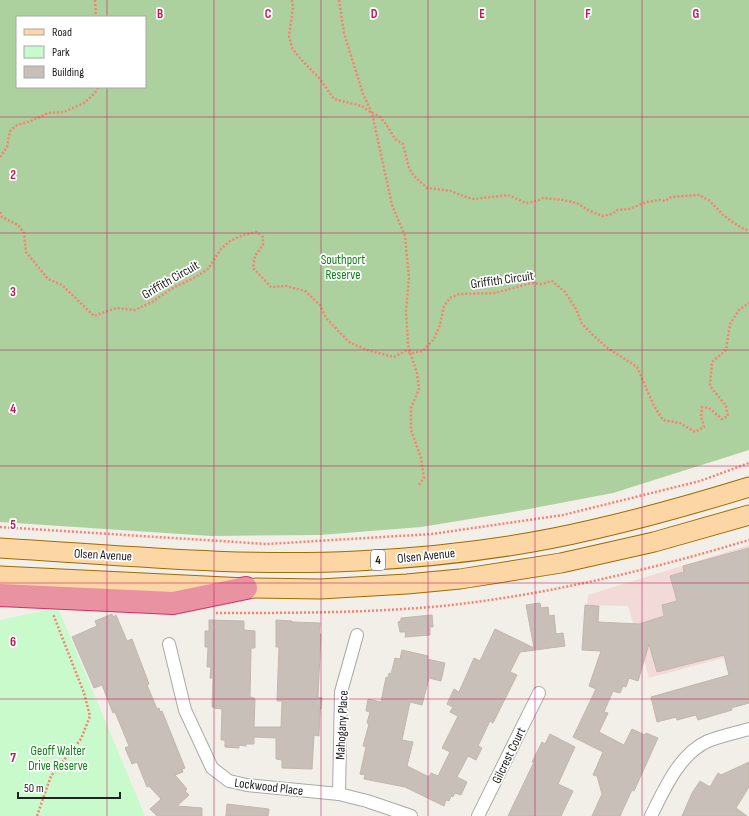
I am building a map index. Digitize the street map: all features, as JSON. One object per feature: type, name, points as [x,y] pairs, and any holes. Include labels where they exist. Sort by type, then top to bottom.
[{"type":"highway","points":[[0,595],[172,603],[246,588]]},
{"type":"main road","name":"Olsen Avenue","points":[[0,548],[225,561],[350,561],[399,558],[494,548],[583,532],[639,519],[749,487]]},
{"type":"main road","name":"Olsen Avenue","points":[[0,576],[246,588],[369,587],[453,579],[561,563],[654,542],[749,515]]},
{"type":"street","name":"Mahogany Place","points":[[339,794],[341,692],[357,635]]},
{"type":"street","name":"Lockwood Place","points":[[169,644],[185,710],[212,768],[229,781],[247,785],[339,794],[367,801],[411,816]]},
{"type":"street","name":"Gilcrest Court","points":[[478,816],[539,693]]},
{"type":"street","points":[[651,816],[673,773],[688,755],[706,742],[749,729]]},
{"type":"path","points":[[95,0],[96,16]]},
{"type":"path","points":[[292,0],[293,8],[289,36],[292,48],[329,91],[334,99],[362,106],[379,116],[395,139],[403,144],[409,168],[414,176],[427,188],[450,191],[474,199],[508,196],[526,203],[543,198],[563,200],[577,203],[602,216],[612,214],[617,210],[629,209],[647,202],[660,200],[665,201],[671,196],[699,195],[710,201],[729,219],[749,231]]},
{"type":"path","points":[[339,0],[344,33],[363,94],[372,113],[392,205],[405,236],[409,278],[406,310],[410,352],[417,373],[419,389],[411,408],[411,430],[421,458],[424,478],[419,485]]},
{"type":"path","points":[[0,156],[7,147],[10,131],[17,125],[48,114],[64,112],[84,103],[95,93],[98,88]]},
{"type":"path","name":"Griffith Circuit","points":[[0,212],[2,217],[18,225],[24,233],[26,252],[48,279],[62,285],[94,316],[116,308],[135,310],[152,302],[173,288],[194,278],[208,269],[220,249],[230,241],[243,235],[257,232],[263,237],[263,245],[256,256],[253,268],[271,287],[286,286],[305,291],[320,305],[326,318],[349,342],[368,350],[394,357],[406,351],[423,351],[434,339],[440,325],[444,306],[450,298],[459,294],[495,293],[531,283],[541,284],[552,282],[565,292],[576,309],[582,324],[606,347],[637,367],[654,406],[663,420],[680,423],[695,432],[704,427],[702,407],[709,408],[722,419],[728,416],[726,406],[710,386],[712,362],[726,350],[730,324],[739,310],[749,303]]},
{"type":"path","points":[[0,527],[267,544],[432,534],[571,514],[700,481],[749,463]]},
{"type":"path","points":[[37,816],[51,776],[82,739],[90,716],[84,693],[53,613]]},
{"type":"shaded area","points":[[749,545],[749,651],[649,678],[628,606],[587,605],[588,595]]},
{"type":"green space","name":"Southport Reserve","points":[[0,0],[749,0],[749,450],[613,493],[513,512],[421,527],[320,535],[211,536],[0,522]]},
{"type":"green space","name":"Geoff Walter Drive Reserve","points":[[58,608],[145,816],[0,816],[0,620]]},
{"type":"building","points":[[749,548],[749,703],[731,708],[732,710],[698,720],[696,715],[677,720],[676,717],[657,722],[651,697],[729,675],[724,655],[657,672],[649,644],[638,681],[629,678],[626,687],[623,686],[620,693],[613,691],[604,712],[608,713],[599,732],[624,745],[632,729],[645,735],[646,733],[658,738],[634,791],[632,790],[620,816],[592,816],[602,794],[597,776],[593,775],[603,752],[573,737],[596,689],[589,686],[601,651],[582,650],[585,605],[599,606],[598,622],[639,624],[664,616],[662,605],[677,601],[670,576],[684,572],[683,566]]},
{"type":"building","points":[[540,603],[541,608],[548,607],[549,616],[554,615],[556,634],[563,633],[565,646],[520,652],[510,672],[517,675],[493,723],[490,721],[478,746],[482,748],[476,760],[468,756],[457,777],[467,782],[461,795],[455,793],[453,797],[451,796],[449,801],[446,800],[444,806],[405,787],[364,779],[365,775],[360,774],[366,747],[363,746],[369,724],[367,723],[370,712],[366,711],[368,699],[381,702],[386,677],[388,678],[389,673],[391,674],[395,658],[400,659],[402,650],[428,656],[427,659],[445,663],[441,681],[429,678],[422,705],[410,702],[402,740],[413,742],[407,766],[429,777],[431,773],[438,776],[450,752],[442,748],[458,716],[450,712],[453,707],[447,704],[454,689],[459,692],[474,658],[480,661],[495,629],[534,648],[526,605]]},
{"type":"building","points":[[112,614],[113,617],[116,615],[127,641],[132,639],[149,684],[147,685],[157,709],[159,708],[160,712],[162,711],[185,768],[182,769],[183,772],[175,775],[187,789],[185,791],[189,795],[177,806],[202,808],[202,816],[157,816],[150,809],[161,799],[149,786],[147,787],[137,762],[132,764],[125,748],[129,746],[115,712],[113,713],[102,685],[94,688],[72,637],[97,626],[95,621]]},
{"type":"building","points":[[432,615],[433,627],[430,627],[430,635],[405,637],[406,632],[400,632],[398,622],[401,621],[401,618]]},
{"type":"building","points":[[209,620],[244,621],[244,630],[255,631],[255,648],[251,648],[250,697],[255,699],[254,727],[281,727],[282,701],[277,701],[279,647],[276,647],[276,620],[320,623],[319,634],[321,634],[318,697],[322,698],[319,736],[314,735],[312,769],[282,768],[282,760],[276,759],[276,738],[254,737],[254,744],[246,744],[246,746],[239,745],[239,748],[225,747],[225,740],[221,740],[222,709],[212,707],[213,678],[210,678],[211,667],[207,667],[208,647],[205,647],[205,631],[209,631]]},
{"type":"building","points":[[550,734],[575,747],[558,784],[573,791],[561,816],[508,816],[542,742],[545,744]]},
{"type":"building","points":[[749,762],[749,787],[736,808],[747,816],[682,816],[692,793],[700,781],[710,787],[718,773],[721,775]]},
{"type":"building","points":[[227,804],[269,809],[268,816],[226,816]]}]
